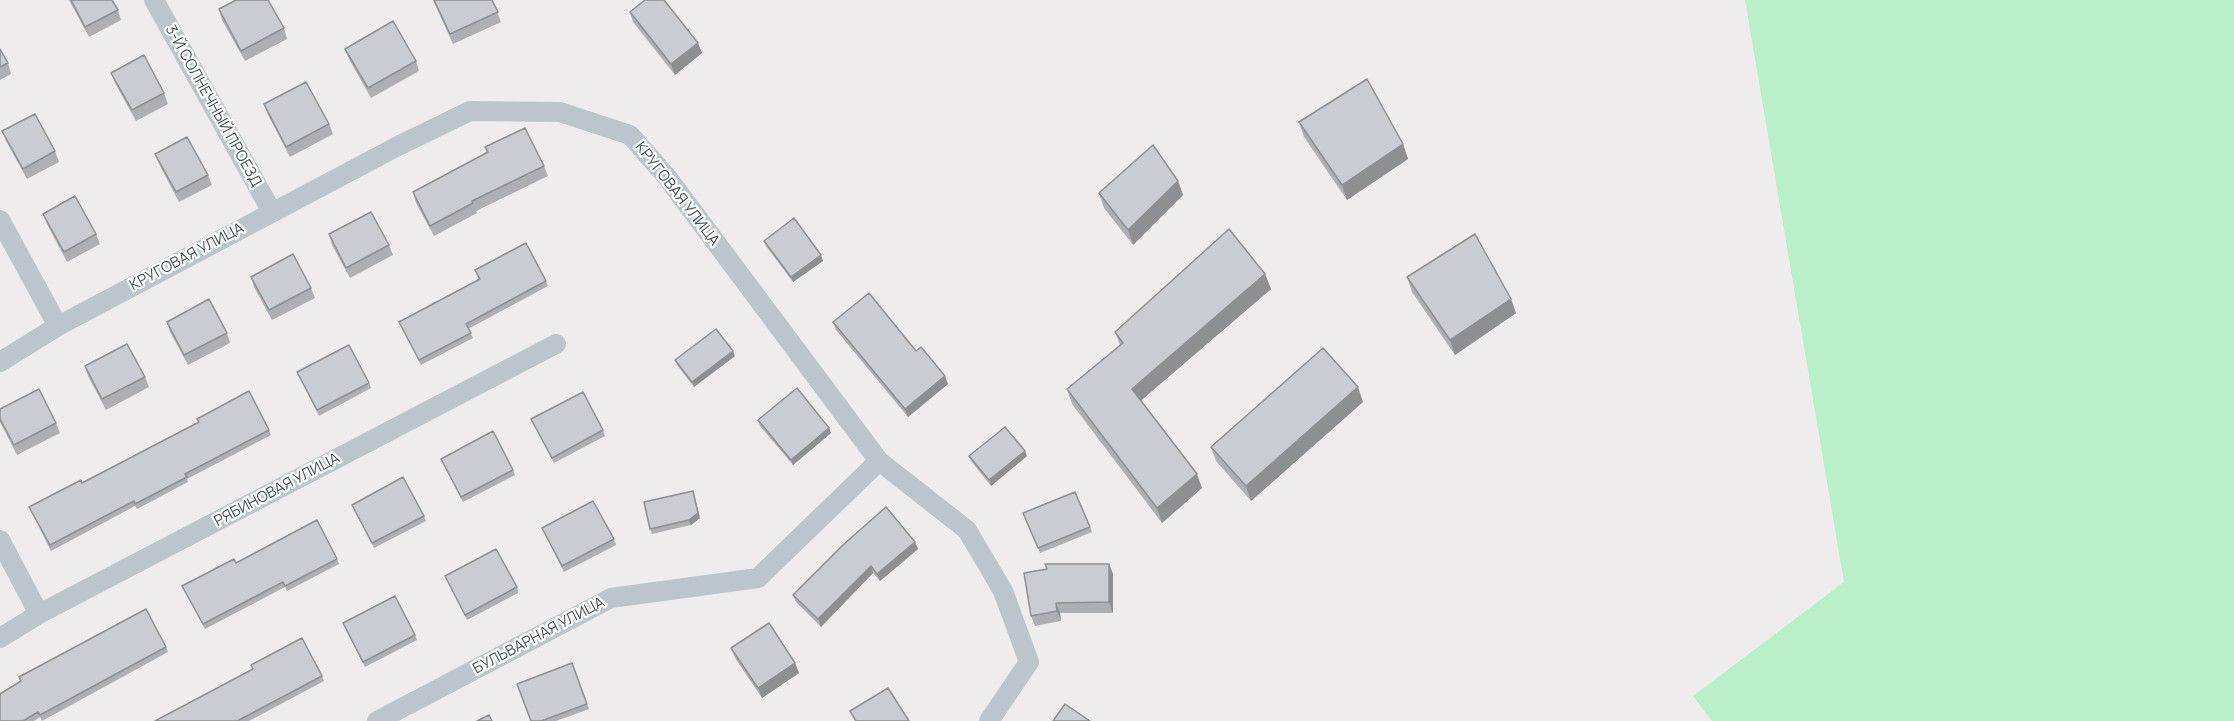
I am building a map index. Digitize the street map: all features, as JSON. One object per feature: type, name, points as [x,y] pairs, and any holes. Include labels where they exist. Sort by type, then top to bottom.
[{"type":"street","name":"3-Й СОЛНЕЧНЫЙ ПРОЕЗД","points":[[154,0],[272,212]]},
{"type":"street","name":"КРУГОВАЯ УЛИЦА","points":[[0,362],[58,326],[272,212],[470,111],[560,112],[630,135],[667,177],[879,461],[967,530],[1003,591],[1029,662],[989,721]]},
{"type":"street","points":[[0,220],[58,326]]},
{"type":"street","name":"РЯБИНОВАЯ УЛИЦА","points":[[0,638],[39,614],[556,344]]},
{"type":"street","name":"БУЛЬВАРНАЯ УЛИЦА","points":[[377,721],[611,598],[758,578],[879,461]]},
{"type":"street","points":[[0,540],[39,614]]},
{"type":"green space","points":[[1745,0],[2234,0],[2234,721],[1712,721],[1693,696],[1844,582]]},
{"type":"building","points":[[71,0],[112,0],[118,10],[85,27]]},
{"type":"building","points":[[236,0],[268,0],[284,28],[241,51],[219,9]]},
{"type":"building","points":[[434,0],[492,0],[498,12],[450,34]]},
{"type":"building","points":[[645,0],[664,0],[698,43],[671,64],[630,12]]},
{"type":"building","points":[[393,21],[416,61],[368,88],[345,49]]},
{"type":"building","points":[[0,49],[8,63],[0,67]]},
{"type":"building","points":[[144,55],[164,93],[132,110],[111,73]]},
{"type":"building","points":[[1367,79],[1403,144],[1342,185],[1299,122]]},
{"type":"building","points":[[306,82],[329,124],[286,147],[264,104]]},
{"type":"building","points":[[35,114],[55,151],[23,169],[2,131]]},
{"type":"building","points":[[525,128],[544,166],[472,201],[473,203],[430,226],[413,192],[488,152],[485,147]]},
{"type":"building","points":[[187,137],[208,175],[176,192],[155,154]]},
{"type":"building","points":[[1153,145],[1178,181],[1128,230],[1099,193]]},
{"type":"building","points":[[75,196],[96,234],[64,252],[43,214]]},
{"type":"building","points":[[371,212],[389,245],[346,268],[329,234]]},
{"type":"building","points":[[794,218],[821,255],[791,277],[764,241]]},
{"type":"building","points":[[1229,229],[1265,274],[1132,389],[1197,474],[1157,508],[1067,389],[1123,343],[1115,332]]},
{"type":"building","points":[[1475,234],[1511,299],[1450,340],[1407,277]]},
{"type":"building","points":[[526,243],[546,281],[466,324],[471,333],[419,360],[399,322],[480,279],[475,270]]},
{"type":"building","points":[[293,254],[311,288],[269,310],[251,277]]},
{"type":"building","points":[[869,293],[916,351],[921,347],[945,376],[905,409],[833,322]]},
{"type":"building","points":[[209,299],[227,333],[184,355],[167,322]]},
{"type":"building","points":[[716,329],[733,351],[692,382],[675,360]]},
{"type":"building","points":[[127,344],[145,377],[102,399],[85,366]]},
{"type":"building","points":[[349,345],[369,383],[317,410],[297,372]]},
{"type":"building","points":[[1323,348],[1358,387],[1246,486],[1211,447]]},
{"type":"building","points":[[797,388],[829,428],[791,460],[758,420]]},
{"type":"building","points":[[39,389],[56,423],[14,445],[0,419],[0,409]]},
{"type":"building","points":[[249,391],[269,430],[185,474],[187,477],[135,504],[134,501],[50,545],[29,507],[81,480],[82,483],[199,422],[197,419]]},
{"type":"building","points":[[583,392],[603,430],[552,458],[531,419]]},
{"type":"building","points":[[1005,427],[1025,451],[989,480],[969,456]]},
{"type":"building","points":[[493,431],[513,470],[461,497],[441,459]]},
{"type":"building","points":[[403,477],[424,516],[372,543],[352,505]]},
{"type":"building","points":[[693,491],[698,513],[689,520],[650,529],[644,502]]},
{"type":"building","points":[[1075,492],[1090,527],[1038,548],[1023,513]]},
{"type":"building","points":[[593,501],[614,539],[562,566],[542,528]]},
{"type":"building","points":[[886,507],[915,542],[877,574],[871,566],[818,619],[793,595],[844,544]]},
{"type":"building","points":[[317,520],[337,559],[285,586],[283,582],[203,624],[182,586],[234,559],[236,563]]},
{"type":"building","points":[[496,549],[517,587],[465,615],[445,576]]},
{"type":"building","points":[[1045,564],[1109,564],[1109,602],[1056,603],[1057,611],[1031,616],[1024,573],[1047,569]]},
{"type":"building","points":[[395,596],[415,635],[363,662],[343,623]]},
{"type":"building","points":[[146,609],[166,647],[40,715],[38,712],[23,721],[0,721],[0,694],[21,681],[19,677]]},
{"type":"building","points":[[769,623],[795,663],[758,688],[731,648]]},
{"type":"building","points":[[302,638],[322,676],[239,721],[155,721],[253,669],[251,665]]},
{"type":"building","points":[[572,663],[587,704],[541,721],[531,721],[517,684]]},
{"type":"building","points":[[888,688],[909,721],[856,721],[850,711]]},
{"type":"building","points":[[1065,704],[1090,721],[1053,721]]},
{"type":"building","points":[[489,715],[492,721],[477,721]]}]
